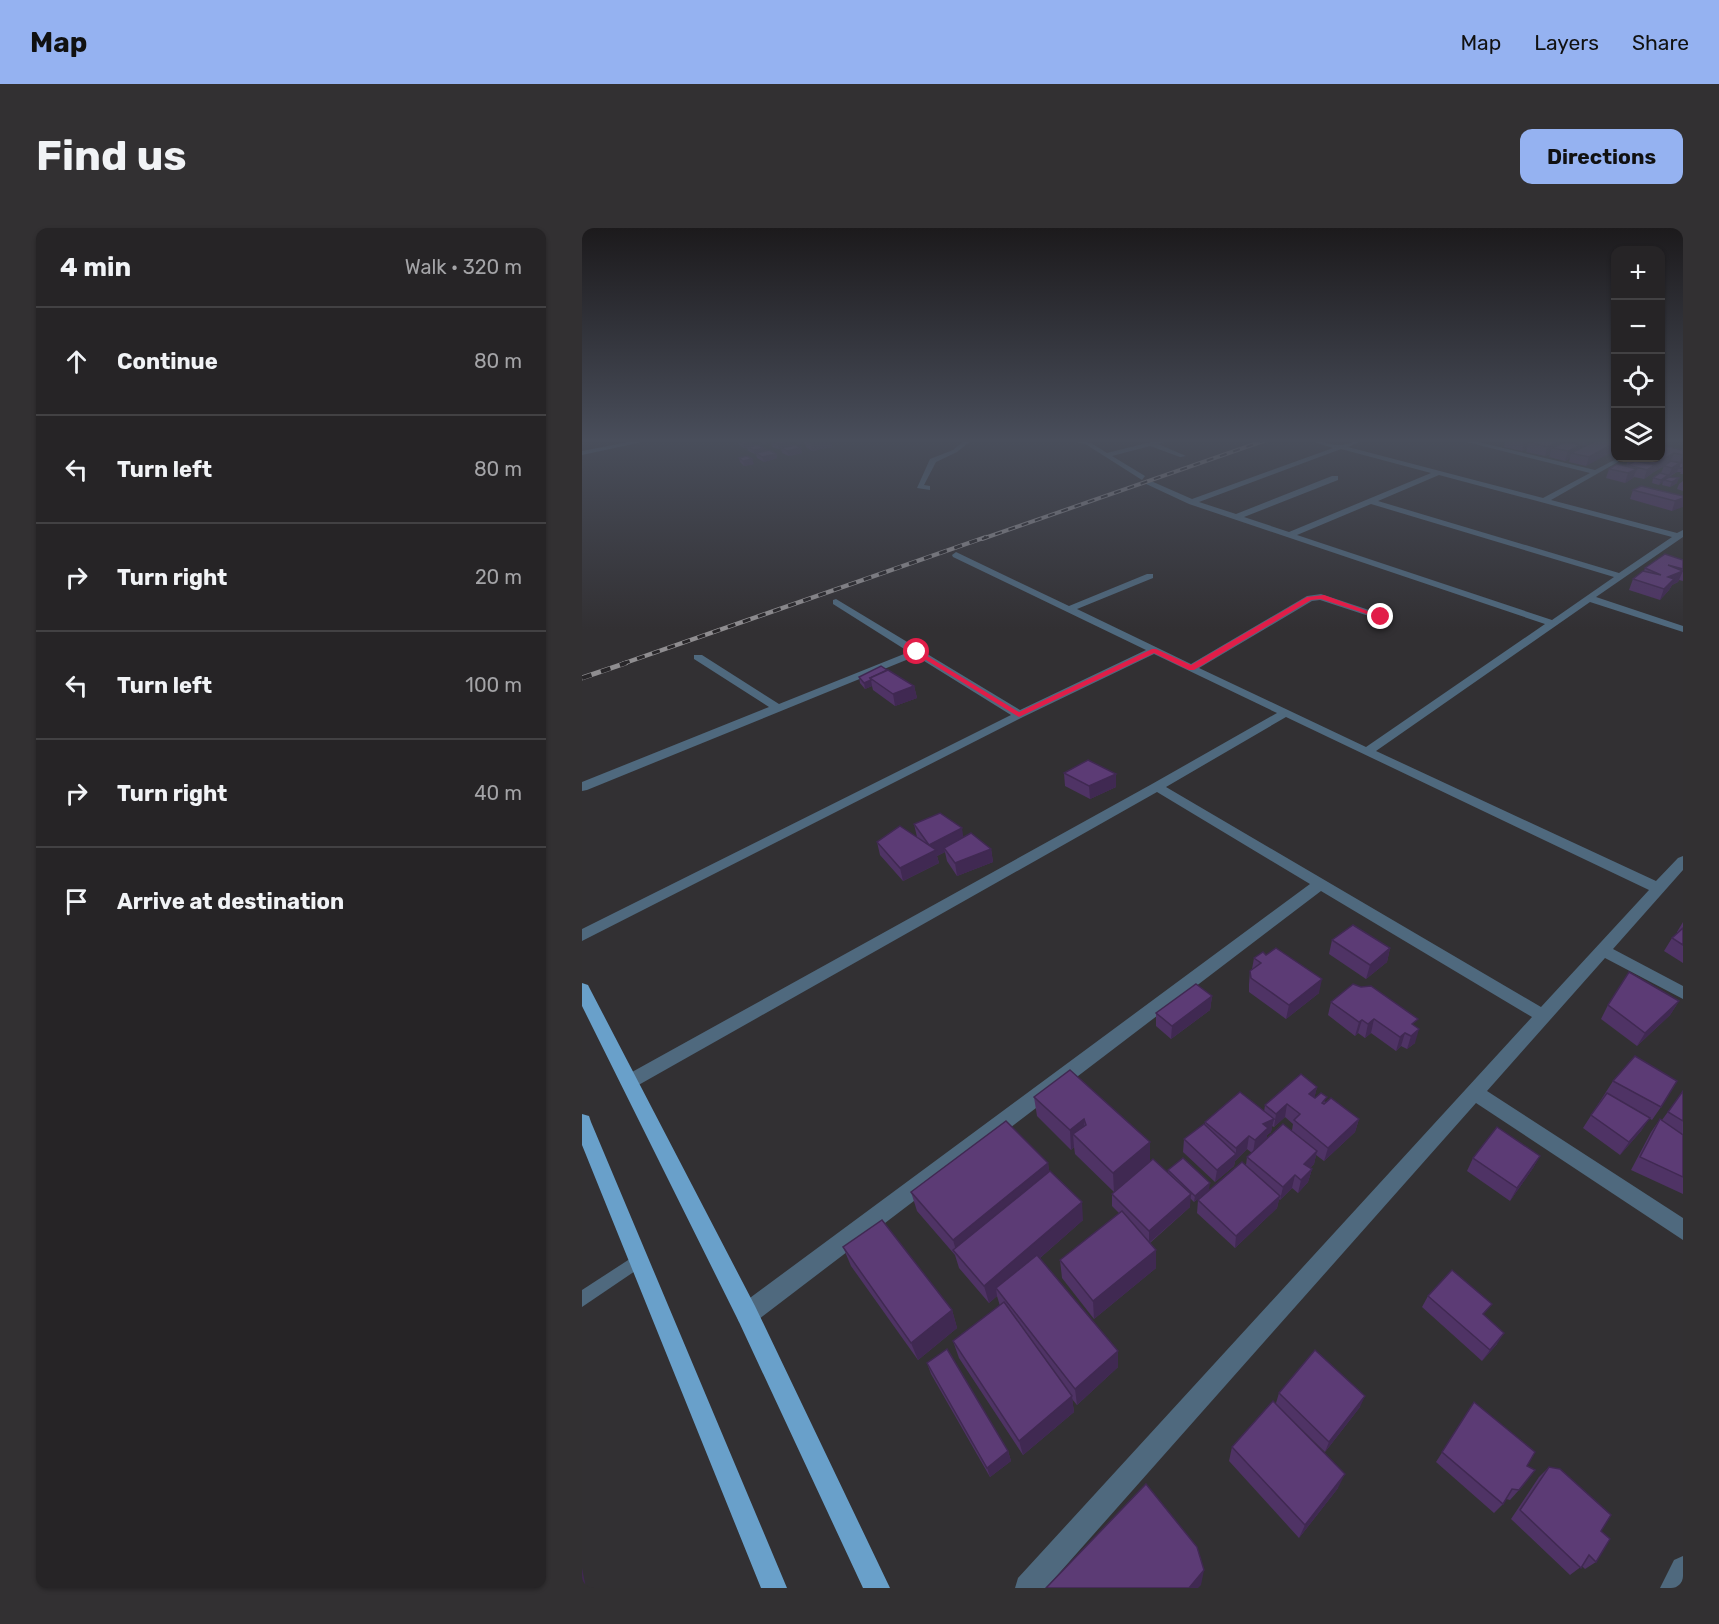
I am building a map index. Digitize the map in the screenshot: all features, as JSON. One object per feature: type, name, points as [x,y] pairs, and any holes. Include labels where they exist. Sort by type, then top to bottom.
[{"type":"main road","points":[[582,989],[747,1314],[876,1588]]},
{"type":"main road","points":[[582,1122],[774,1588]]},
{"type":"street","points":[[1193,502],[1552,623]]},
{"type":"street","points":[[1236,517],[1273,502]]},
{"type":"street","points":[[1289,534],[1367,502]]},
{"type":"street","points":[[1376,502],[1620,576]]},
{"type":"street","points":[[1550,502],[1680,534]]},
{"type":"street","points":[[1367,752],[1680,534]]},
{"type":"street","points":[[957,555],[1367,752],[1658,888]]},
{"type":"street","points":[[1069,609],[1150,576]]},
{"type":"street","points":[[1191,668],[1310,598],[1322,597],[1381,617]]},
{"type":"street","points":[[1589,598],[1683,629]]},
{"type":"street","points":[[836,602],[1019,715]]},
{"type":"street","points":[[582,936],[1019,715],[1154,650]]},
{"type":"street","points":[[582,787],[917,652]]},
{"type":"street","points":[[698,657],[778,708]]},
{"type":"street","points":[[629,1082],[1158,787],[1285,713]]},
{"type":"street","points":[[1158,787],[1543,1016]]},
{"type":"street","points":[[1028,1588],[1683,861]]},
{"type":"street","points":[[747,1314],[1320,884]]},
{"type":"street","points":[[1603,950],[1683,993]]},
{"type":"street","points":[[1474,1092],[1683,1230]]},
{"type":"street","points":[[1674,1588],[1683,1569]]},
{"type":"lane","points":[[582,1299],[639,1260]]},
{"type":"building","points":[[1665,554],[1683,560],[1683,569],[1668,565],[1683,571],[1668,577],[1674,579],[1664,589],[1633,579],[1643,571],[1661,575],[1645,568]]},
{"type":"building","points":[[881,666],[887,670],[870,678],[871,680],[864,683],[859,677]]},
{"type":"building","points":[[888,670],[914,686],[893,694],[870,678]]},
{"type":"building","points":[[1088,760],[1116,774],[1089,786],[1064,773]]},
{"type":"building","points":[[940,813],[962,828],[929,845],[914,824]]},
{"type":"building","points":[[900,826],[936,850],[900,868],[877,842]]},
{"type":"building","points":[[971,833],[991,849],[955,863],[944,848]]},
{"type":"building","points":[[1353,925],[1390,948],[1370,965],[1332,940]]},
{"type":"building","points":[[1683,928],[1683,945],[1672,938]]},
{"type":"building","points":[[1276,948],[1322,979],[1289,1005],[1251,978],[1250,971],[1261,963],[1254,958],[1263,952],[1266,955]]},
{"type":"building","points":[[1629,972],[1679,1001],[1645,1033],[1608,1005]]},
{"type":"building","points":[[1196,984],[1212,996],[1172,1026],[1156,1013]]},
{"type":"building","points":[[1353,984],[1361,987],[1371,986],[1418,1019],[1412,1024],[1419,1029],[1411,1036],[1405,1033],[1400,1037],[1374,1019],[1368,1024],[1362,1020],[1359,1022],[1331,1002]]},
{"type":"building","points":[[1635,1056],[1677,1081],[1661,1107],[1613,1081]]},
{"type":"building","points":[[1070,1070],[1150,1142],[1113,1173],[1073,1134],[1086,1125],[1084,1119],[1070,1130],[1034,1097]]},
{"type":"building","points":[[1301,1074],[1317,1087],[1309,1094],[1315,1098],[1321,1093],[1327,1097],[1322,1103],[1324,1104],[1331,1098],[1359,1119],[1328,1148],[1294,1120],[1300,1114],[1287,1104],[1276,1114],[1265,1105]]},
{"type":"building","points":[[1683,1091],[1683,1121],[1668,1112]]},
{"type":"building","points":[[1240,1092],[1274,1119],[1263,1124],[1268,1128],[1255,1140],[1249,1136],[1236,1148],[1205,1122]]},
{"type":"building","points":[[1607,1093],[1650,1118],[1629,1142],[1591,1115]]},
{"type":"building","points":[[1660,1119],[1683,1135],[1683,1177],[1640,1157]]},
{"type":"building","points":[[1006,1121],[1048,1163],[953,1240],[911,1192]]},
{"type":"building","points":[[1204,1124],[1236,1154],[1217,1170],[1184,1139]]},
{"type":"building","points":[[1283,1124],[1317,1151],[1304,1164],[1312,1169],[1301,1180],[1295,1175],[1283,1187],[1247,1157]]},
{"type":"building","points":[[1497,1127],[1540,1156],[1517,1188],[1473,1158]]},
{"type":"building","points":[[1183,1158],[1210,1183],[1195,1196],[1168,1170]]},
{"type":"building","points":[[1153,1159],[1191,1194],[1149,1231],[1112,1194]]},
{"type":"building","points":[[1242,1162],[1280,1196],[1236,1236],[1198,1200]]},
{"type":"building","points":[[1050,1171],[1082,1202],[984,1286],[953,1250]]},
{"type":"building","points":[[1122,1211],[1156,1250],[1093,1301],[1060,1260]]},
{"type":"building","points":[[882,1220],[952,1310],[911,1343],[843,1247]]},
{"type":"building","points":[[1037,1255],[1118,1351],[1075,1389],[996,1288]]},
{"type":"building","points":[[1452,1270],[1492,1304],[1483,1314],[1504,1333],[1490,1350],[1428,1296]]},
{"type":"building","points":[[1004,1302],[1072,1396],[1019,1441],[953,1341]]},
{"type":"building","points":[[947,1349],[1008,1451],[987,1468],[927,1363]]},
{"type":"building","points":[[1315,1350],[1365,1396],[1329,1442],[1279,1393]]},
{"type":"building","points":[[1273,1401],[1345,1474],[1305,1525],[1232,1447]]},
{"type":"building","points":[[1474,1402],[1535,1452],[1527,1466],[1535,1470],[1519,1490],[1512,1489],[1503,1504],[1442,1452]]},
{"type":"building","points":[[1549,1467],[1560,1469],[1611,1515],[1601,1531],[1610,1539],[1596,1562],[1589,1555],[1581,1568],[1520,1510]]},
{"type":"building","points":[[1146,1484],[1197,1547],[1204,1570],[1189,1588],[1046,1588]]},
{"type":"railway","points":[[982,539],[1087,502]]},
{"type":"railway","points":[[622,664],[986,537]]},
{"type":"railway","points":[[582,678],[626,663]]},
{"type":"route","points":[[917,652],[1019,715],[1154,650],[1191,668],[1310,598],[1322,597],[1381,617]]}]
